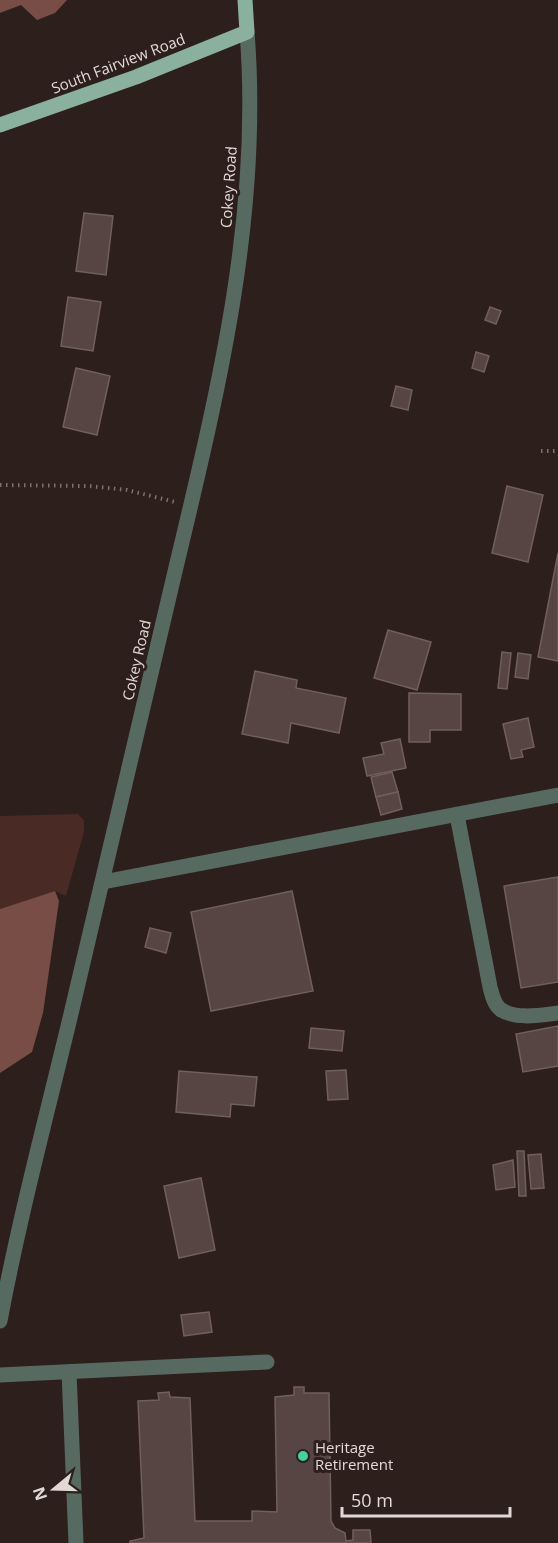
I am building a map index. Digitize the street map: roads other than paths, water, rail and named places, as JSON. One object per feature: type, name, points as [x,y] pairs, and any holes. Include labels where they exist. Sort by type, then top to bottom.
[{"type":"main road","name":"Cokey Road","points":[[245,0],[247,32]]},
{"type":"main road","name":"South Fairview Road","points":[[0,125],[136,77],[247,32]]},
{"type":"street","name":"Cokey Road","points":[[0,1321],[27,1195],[103,882],[214,401],[236,289],[246,201],[250,130],[247,32]]},
{"type":"street","points":[[103,882],[558,795]]},
{"type":"street","points":[[457,815],[494,1001],[499,1008],[511,1015],[558,1013]]},
{"type":"street","points":[[0,1375],[267,1362]]},
{"type":"street","points":[[69,1372],[76,1543]]},
{"type":"place","name":"Heritage Retirement","points":[[303,1456]]}]
